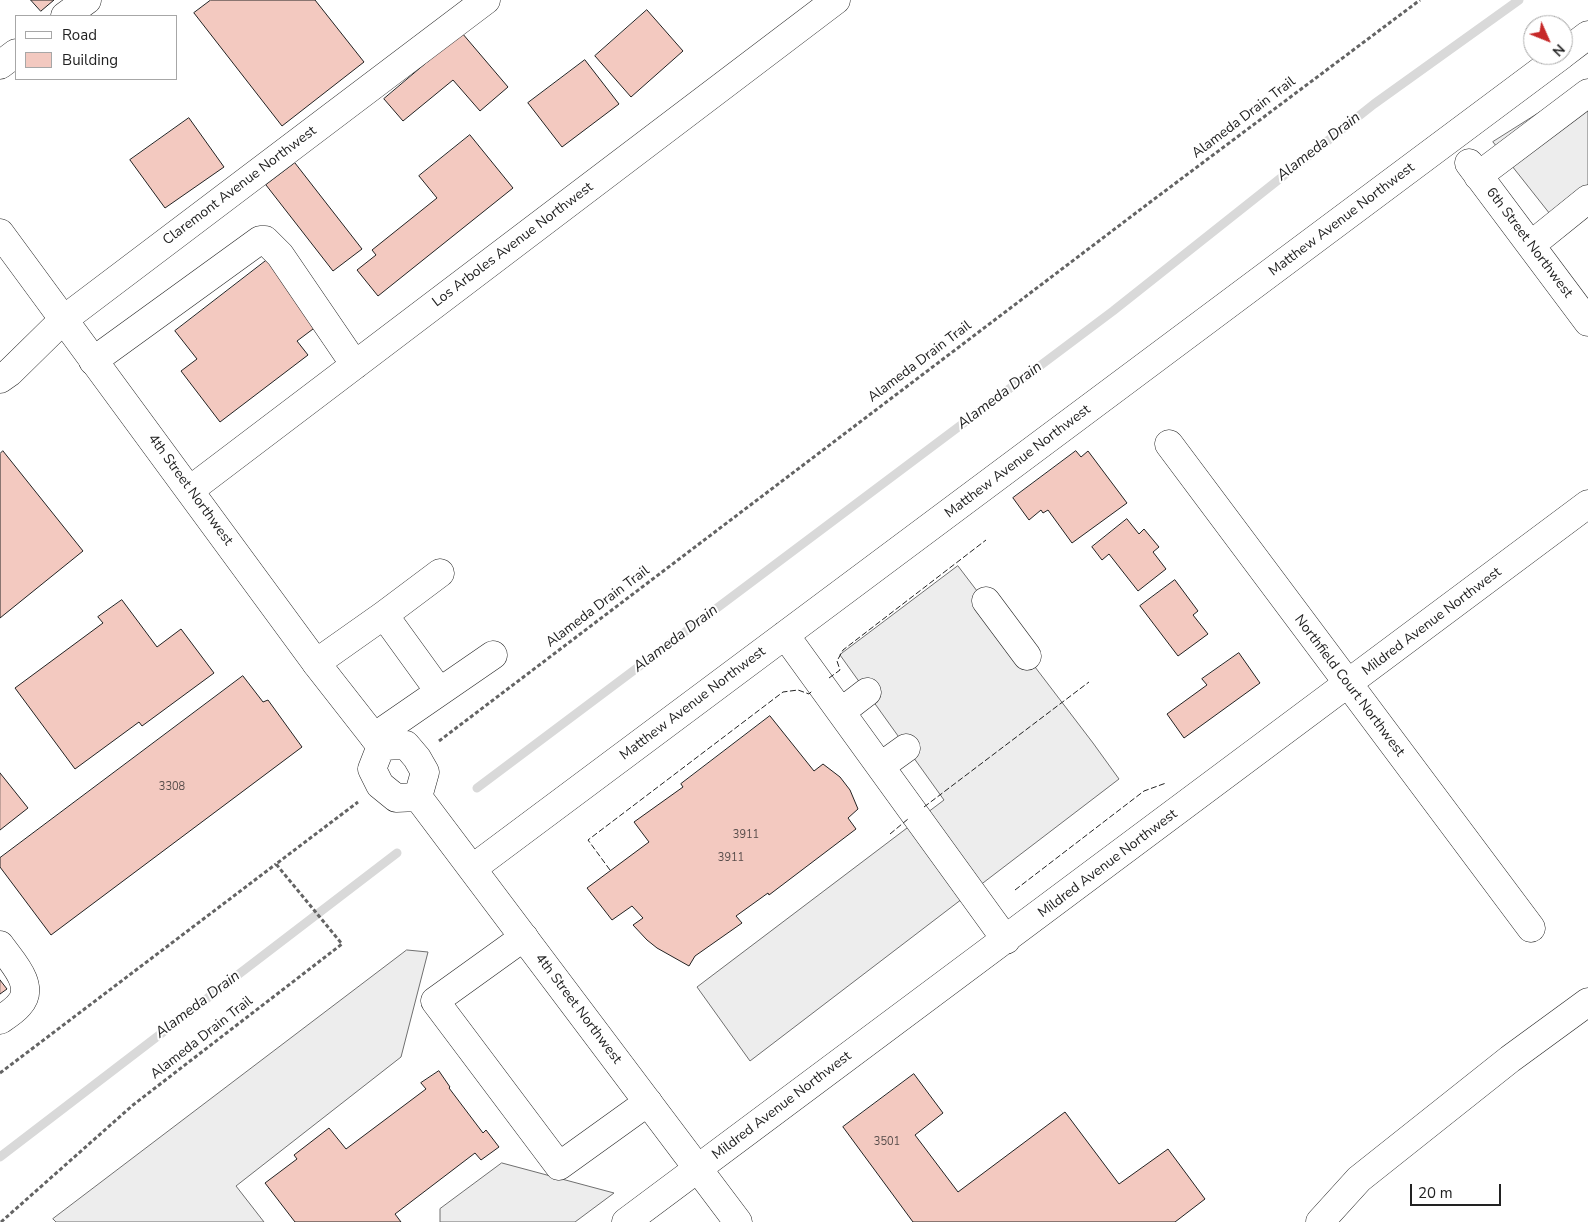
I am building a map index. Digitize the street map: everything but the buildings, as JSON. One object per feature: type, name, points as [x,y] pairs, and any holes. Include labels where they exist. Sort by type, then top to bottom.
[{"type":"street","points":[[67,15],[87,0]]},
{"type":"street","name":"Claremont Avenue Northwest","points":[[0,379],[10,372],[63,320],[486,0]]},
{"type":"street","name":"Los Arboles Avenue Northwest","points":[[190,490],[836,0]]},
{"type":"street","name":"Matthew Avenue Northwest","points":[[1573,46],[1588,35]]},
{"type":"street","points":[[0,65],[15,54]]},
{"type":"street","name":"Matthew Avenue Northwest","points":[[473,868],[1547,65]]},
{"type":"street","name":"6th Street Northwest","points":[[1588,93],[1474,170],[1588,322]]},
{"type":"street","points":[[1531,245],[1588,200]]},
{"type":"street","name":"4th Street Northwest","points":[[0,233],[377,742]]},
{"type":"street","points":[[93,361],[260,240],[265,240],[280,255],[355,365]]},
{"type":"street","name":"Northfield Court Northwest","points":[[1169,444],[1531,928]]},
{"type":"street","name":"Mildred Avenue Northwest","points":[[626,1222],[1348,685],[1588,504]]},
{"type":"street","points":[[316,662],[440,573]]},
{"type":"street","points":[[986,601],[1027,656]]},
{"type":"street","points":[[384,614],[439,691]]},
{"type":"street","points":[[785,635],[1006,940]]},
{"type":"street","points":[[377,742],[406,745],[417,758],[425,772],[418,797],[396,798],[380,785],[372,769],[377,742],[439,691],[493,654]]},
{"type":"street","points":[[841,712],[867,692]]},
{"type":"street","points":[[880,766],[906,748]]},
{"type":"street","name":"4th Street Northwest","points":[[418,797],[738,1222]]},
{"type":"street","points":[[524,937],[435,1001],[559,1166],[648,1102]]},
{"type":"street","points":[[0,945],[24,979],[25,990],[21,1004],[0,1020]]},
{"type":"street","points":[[1320,1222],[1359,1179],[1510,1059],[1588,1002]]},
{"type":"path","name":"Alameda Drain Trail","points":[[436,744],[1149,203],[1420,0]]},
{"type":"path","points":[[0,1074],[361,799]]},
{"type":"path","name":"Alameda Drain Trail","points":[[1,1222],[132,1105],[342,944],[276,864]]},
{"type":"shaded area","points":[[1588,82],[1588,215],[1565,233],[1493,142]]},
{"type":"shaded area","points":[[958,566],[1119,779],[750,1061],[697,987],[944,800],[840,655]]},
{"type":"shaded area","points":[[407,950],[428,952],[401,1057],[236,1186],[264,1222],[56,1222],[53,1219]]},
{"type":"shaded area","points":[[502,1163],[614,1193],[575,1222],[440,1222],[440,1209]]},
{"type":"waterway","name":"Alameda Drain","points":[[477,788],[1113,311],[1374,104],[1519,0]]},
{"type":"waterway","name":"Alameda Drain","points":[[0,1157],[397,853]]},
{"type":"fence","points":[[829,678],[840,670],[837,661],[843,650],[986,540]]},
{"type":"fence","points":[[924,807],[1089,682]]},
{"type":"fence","points":[[610,870],[588,840],[783,692],[798,690],[809,694],[813,690]]},
{"type":"fence","points":[[1015,890],[1144,791],[1166,783]]},
{"type":"fence","points":[[890,834],[908,819]]}]
